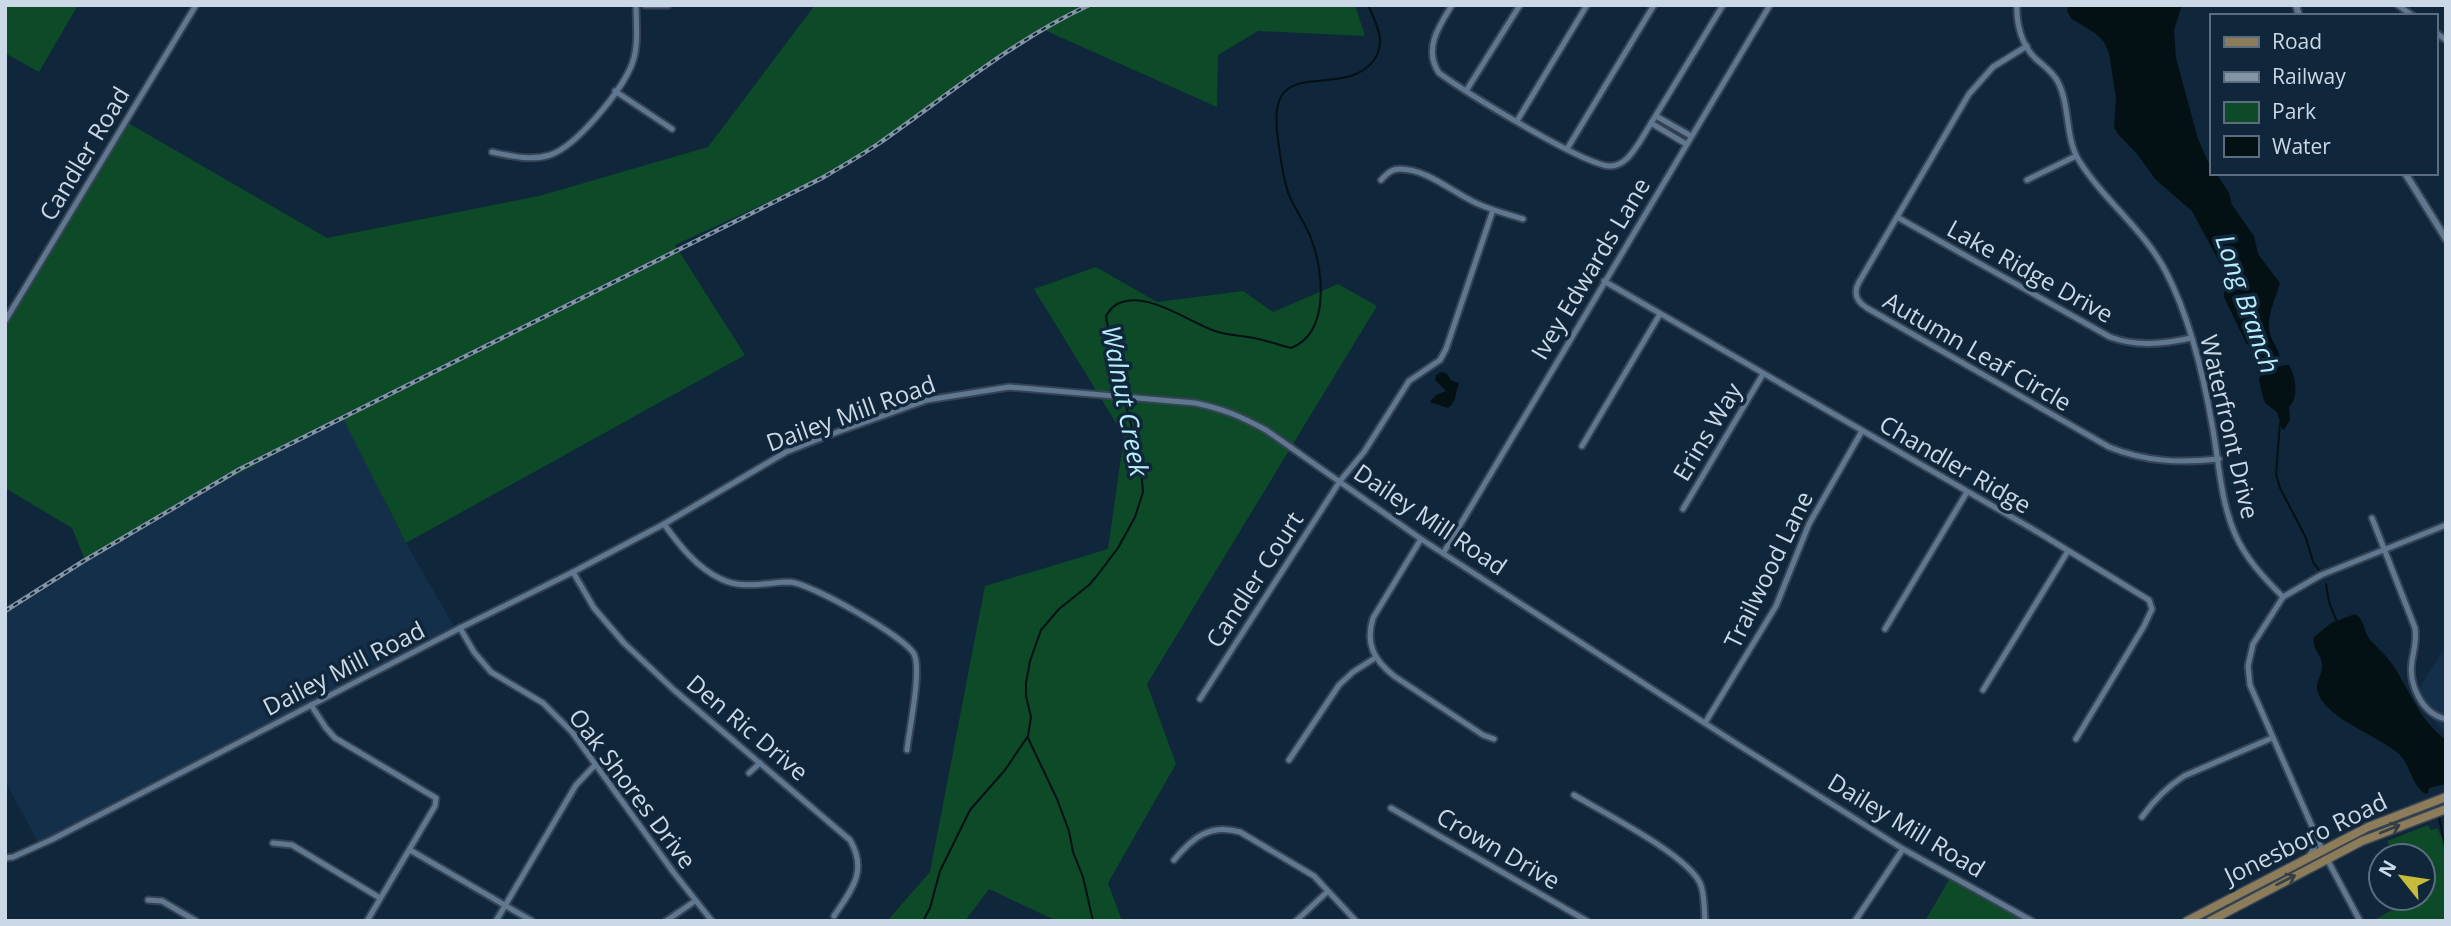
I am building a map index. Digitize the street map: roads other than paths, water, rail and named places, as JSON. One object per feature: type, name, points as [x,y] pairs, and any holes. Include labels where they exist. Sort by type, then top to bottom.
[{"type":"main road","name":"Jonesboro Road","points":[[2187,921],[2322,849],[2395,815],[2446,797]]},
{"type":"main road","name":"Jonesboro Road","points":[[2210,921],[2379,833],[2446,809]]},
{"type":"main road","points":[[2327,859],[2339,841]]},
{"type":"main road","points":[[2308,869],[2319,860],[2322,849]]},
{"type":"street","name":"Candler Road","points":[[5,321],[196,5]]},
{"type":"street","points":[[492,152],[519,158],[534,158],[550,155],[564,148],[607,103],[633,63],[636,5]]},
{"type":"street","points":[[645,5],[668,5]]},
{"type":"street","points":[[1452,5],[1435,32],[1433,41],[1435,67],[1439,73],[1567,149],[1616,169],[1628,159],[1723,5]]},
{"type":"street","points":[[1466,91],[1520,5]]},
{"type":"street","points":[[1517,121],[1587,5]]},
{"type":"street","points":[[1567,149],[1654,5]]},
{"type":"street","points":[[1759,5],[1768,8]]},
{"type":"street","name":"Waterfront Drive","points":[[2017,5],[2020,32],[2026,46],[2057,79],[2062,89],[2076,156],[2157,256],[2177,295],[2206,391],[2228,516],[2235,536],[2257,570],[2283,597]]},
{"type":"street","name":"Ivey Edwards Lane","points":[[1444,552],[1768,8]]},
{"type":"street","name":"Autumn Leaf Circle","points":[[2026,46],[1993,67],[1969,94],[1857,286],[1856,296],[1864,306],[2109,447],[2136,456],[2171,462],[2218,459]]},
{"type":"street","points":[[615,91],[672,129]]},
{"type":"street","points":[[1656,116],[1691,136]]},
{"type":"street","points":[[1651,123],[1686,144]]},
{"type":"street","points":[[2027,180],[2076,156]]},
{"type":"street","points":[[1381,180],[1390,171],[1407,170],[1430,177],[1465,198],[1493,210],[1523,219]]},
{"type":"street","points":[[2406,175],[2446,239]]},
{"type":"street","name":"Candler Court","points":[[1200,699],[1340,481],[1364,452],[1409,382],[1440,360],[1447,349],[1493,210]]},
{"type":"street","name":"Lake Ridge Drive","points":[[1897,216],[2110,337],[2144,344],[2191,338]]},
{"type":"street","name":"Chandler Ridge","points":[[1604,281],[2145,596],[2152,605],[2151,613],[2076,739]]},
{"type":"street","points":[[1582,446],[1660,314]]},
{"type":"street","name":"Erins Way","points":[[1683,509],[1763,374]]},
{"type":"street","name":"Dailey Mill Road","points":[[5,858],[53,839],[573,572],[664,524],[748,472],[808,444],[927,400],[1009,387],[1195,403],[1225,409],[1266,430],[1420,538],[1705,723],[1903,849],[2032,921]]},
{"type":"street","name":"Trailwood Lane","points":[[1705,723],[1776,606],[1809,524],[1862,431]]},
{"type":"street","points":[[1885,629],[1967,492]]},
{"type":"street","points":[[2372,518],[2415,628],[2413,681],[2425,708],[2437,717],[2446,719]]},
{"type":"street","points":[[664,524],[690,556],[722,579],[753,585],[792,582],[809,587],[844,605],[904,643],[914,654],[917,670],[907,750]]},
{"type":"street","points":[[2322,849],[2250,685],[2248,666],[2253,644],[2283,597],[2321,575],[2446,525]]},
{"type":"street","points":[[1420,538],[1373,618],[1369,640],[1375,658],[1394,676],[1483,735],[1494,739]]},
{"type":"street","points":[[1983,690],[2068,551]]},
{"type":"street","name":"Den Ric Drive","points":[[573,572],[594,608],[624,643],[674,690],[842,830],[856,850],[860,864],[849,894],[834,916]]},
{"type":"street","name":"Oak Shores Drive","points":[[460,628],[474,652],[491,672],[543,703],[572,732],[712,921]]},
{"type":"street","points":[[1289,760],[1339,685],[1375,658]]},
{"type":"street","points":[[311,705],[335,738],[436,798],[435,806],[367,921]]},
{"type":"street","points":[[2142,817],[2163,792],[2184,776],[2272,738]]},
{"type":"street","points":[[749,773],[760,763]]},
{"type":"street","points":[[496,921],[576,785],[596,764]]},
{"type":"street","points":[[1574,795],[1684,863],[1700,884],[1704,921]]},
{"type":"street","name":"Crown Drive","points":[[1391,808],[1587,921]]},
{"type":"street","points":[[1174,860],[1187,844],[1198,836],[1218,829],[1240,832],[1314,876],[1356,921]]},
{"type":"street","points":[[2309,856],[2314,848],[2316,834]]},
{"type":"street","points":[[273,843],[292,845],[380,898]]},
{"type":"street","points":[[1855,921],[1903,849]]},
{"type":"street","points":[[410,850],[532,921]]},
{"type":"street","points":[[2334,871],[2334,861],[2339,853]]},
{"type":"street","points":[[2327,859],[2360,921]]},
{"type":"street","points":[[1296,921],[1327,891]]},
{"type":"street","points":[[148,900],[162,901],[196,921]]},
{"type":"street","points":[[666,921],[695,901]]},
{"type":"water","points":[[2067,5],[2182,5],[2174,30],[2176,58],[2198,139],[2210,166],[2210,175],[2217,175],[2229,193],[2232,205],[2254,236],[2258,254],[2280,283],[2269,327],[2280,364],[2263,362],[2246,343],[2224,297],[2225,274],[2192,211],[2156,180],[2117,133],[2114,127],[2116,99],[2109,53],[2104,42],[2095,33],[2072,19]]},
{"type":"water","points":[[2289,365],[2295,387],[2294,398],[2289,407],[2290,420],[2284,430],[2277,412],[2265,403],[2259,380],[2262,372]]},
{"type":"water","points":[[1441,372],[1459,383],[1454,400],[1448,408],[1430,402],[1436,395],[1446,391],[1435,380],[1436,375]]},
{"type":"water","points":[[2355,614],[2361,619],[2371,641],[2393,666],[2423,716],[2446,740],[2446,784],[2429,788],[2428,793],[2420,790],[2399,754],[2339,717],[2321,698],[2317,688],[2322,663],[2314,645],[2314,637],[2331,623]]},
{"type":"waterway","name":"Walnut Creek","points":[[923,921],[930,908],[940,871],[970,810],[1005,770],[1028,736],[1031,717],[1026,683],[1030,661],[1041,630],[1059,609],[1089,585],[1118,548],[1135,517],[1143,492],[1140,457],[1113,358],[1106,316],[1119,303],[1145,301],[1223,333],[1291,348],[1304,340],[1313,329],[1318,315],[1319,267],[1311,238],[1291,200],[1286,184],[1277,135],[1277,107],[1282,95],[1300,83],[1352,75],[1364,70],[1374,60],[1380,39],[1368,5]]},
{"type":"waterway","name":"Long Branch","points":[[2280,423],[2276,474],[2280,488],[2306,538],[2313,562],[2319,570]]},
{"type":"waterway","name":"Long Branch","points":[[2326,584],[2329,602],[2337,622]]},
{"type":"waterway","points":[[1028,738],[1069,831],[1093,921]]},
{"type":"waterway","name":"Long Branch","points":[[2439,817],[2446,852]]},
{"type":"railway","points":[[5,611],[82,562],[240,469],[822,178],[878,144],[1033,35],[1089,5]]}]
